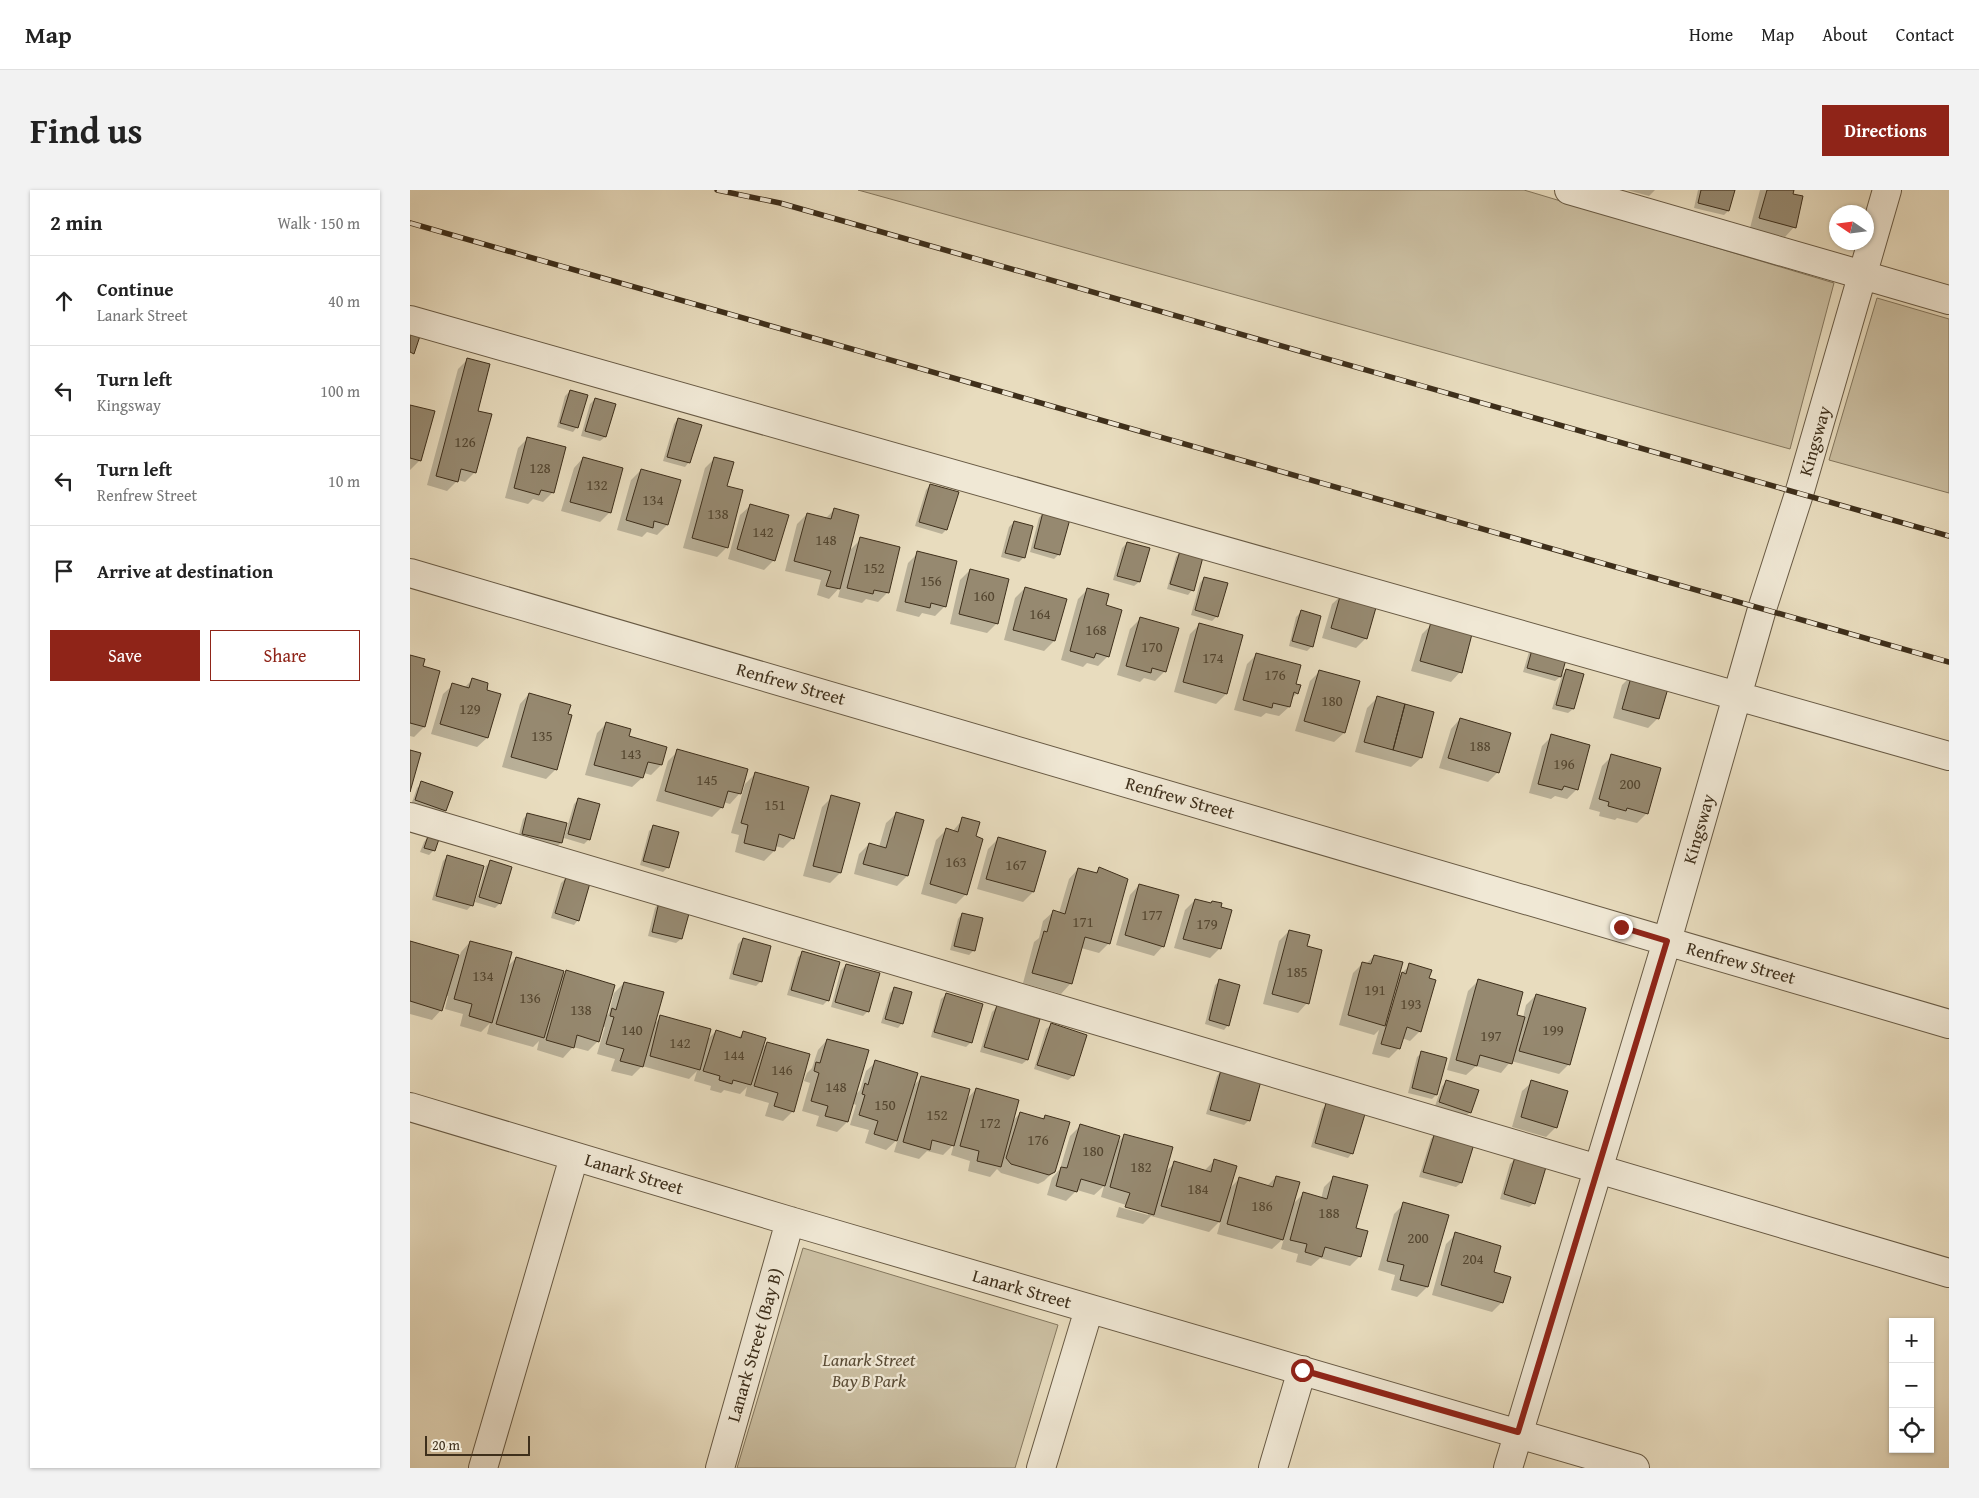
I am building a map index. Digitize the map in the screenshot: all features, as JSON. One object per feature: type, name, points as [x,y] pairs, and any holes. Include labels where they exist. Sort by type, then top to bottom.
[{"type":"street","points":[[1569,190],[1949,300]]},
{"type":"street","name":"Kingsway","points":[[1508,1468],[1667,941],[1762,609],[1802,484],[1887,190]]},
{"type":"street","points":[[410,320],[1949,756]]},
{"type":"street","name":"Renfrew Street","points":[[410,573],[1949,1024]]},
{"type":"street","points":[[410,817],[1949,1273]]},
{"type":"street","name":"Lanark Street","points":[[410,1107],[790,1221],[1518,1432],[1635,1468]]},
{"type":"street","points":[[483,1468],[574,1157]]},
{"type":"street","name":"Lanark Street (Bay B)","points":[[720,1468],[790,1221]]},
{"type":"street","points":[[1041,1468],[1089,1309]]},
{"type":"street","points":[[1273,1468],[1302,1370]]},
{"type":"green space","points":[[858,190],[1524,190],[1834,283],[1790,449]]},
{"type":"green space","points":[[1877,298],[1949,319],[1949,493],[1829,460]]},
{"type":"green space","name":"Lanark Street Bay B Park","points":[[803,1248],[1058,1325],[1015,1468],[737,1468]]},
{"type":"building","points":[[1701,190],[1735,190],[1729,211],[1698,203]]},
{"type":"building","points":[[1767,190],[1794,190],[1793,194],[1803,196],[1796,228],[1759,218]]},
{"type":"building","points":[[410,326],[422,330],[414,354],[410,352]]},
{"type":"building","points":[[467,358],[490,364],[478,411],[492,414],[476,473],[461,469],[458,482],[436,476]]},
{"type":"building","points":[[570,390],[588,395],[578,428],[560,423]]},
{"type":"building","points":[[595,398],[616,404],[606,437],[585,431]]},
{"type":"building","points":[[410,405],[435,411],[421,461],[410,458]]},
{"type":"building","points":[[678,418],[702,425],[690,463],[667,457]]},
{"type":"building","points":[[527,437],[566,447],[554,493],[541,490],[539,495],[514,488]]},
{"type":"building","points":[[583,457],[623,468],[611,513],[570,502]]},
{"type":"building","points":[[714,457],[734,462],[727,486],[743,490],[728,548],[692,538]]},
{"type":"building","points":[[641,469],[681,480],[668,525],[654,521],[653,528],[626,520]]},
{"type":"building","points":[[930,484],[959,492],[947,530],[919,522]]},
{"type":"building","points":[[750,504],[789,515],[775,561],[737,549]]},
{"type":"building","points":[[834,508],[859,515],[840,589],[826,586],[831,571],[794,561],[807,513],[831,519]]},
{"type":"building","points":[[1043,512],[1070,519],[1060,555],[1034,548]]},
{"type":"building","points":[[1014,521],[1033,526],[1025,558],[1005,553]]},
{"type":"building","points":[[860,537],[900,547],[889,593],[874,590],[873,594],[847,588]]},
{"type":"building","points":[[1127,542],[1150,548],[1140,582],[1117,576]]},
{"type":"building","points":[[917,551],[957,561],[946,607],[931,603],[930,608],[905,602]]},
{"type":"building","points":[[1180,551],[1203,557],[1194,591],[1170,584]]},
{"type":"building","points":[[970,569],[1009,579],[998,624],[959,614]]},
{"type":"building","points":[[1204,577],[1228,583],[1218,617],[1195,610]]},
{"type":"building","points":[[1025,587],[1067,599],[1055,641],[1013,630]]},
{"type":"building","points":[[1087,588],[1109,594],[1106,605],[1122,610],[1109,657],[1096,653],[1094,658],[1070,651]]},
{"type":"building","points":[[1341,593],[1377,604],[1367,639],[1331,628]]},
{"type":"building","points":[[1301,610],[1321,616],[1313,647],[1292,641]]},
{"type":"building","points":[[1140,617],[1179,628],[1166,672],[1152,668],[1151,673],[1126,666]]},
{"type":"building","points":[[1431,622],[1472,634],[1462,673],[1420,661]]},
{"type":"building","points":[[1199,623],[1243,635],[1227,694],[1183,682]]},
{"type":"building","points":[[1533,646],[1567,656],[1561,677],[1527,668]]},
{"type":"building","points":[[1256,653],[1301,665],[1296,684],[1301,685],[1298,694],[1294,692],[1290,707],[1273,703],[1272,708],[1243,700]]},
{"type":"building","points":[[410,655],[425,659],[423,666],[440,671],[425,727],[410,723]]},
{"type":"building","points":[[1566,669],[1584,674],[1574,709],[1556,705]]},
{"type":"building","points":[[1319,670],[1360,681],[1345,733],[1304,721]]},
{"type":"building","points":[[1632,674],[1669,685],[1659,719],[1622,709]]},
{"type":"building","points":[[472,678],[488,683],[487,690],[501,694],[488,738],[440,724],[452,683],[469,688]]},
{"type":"building","points":[[529,693],[571,705],[568,714],[572,715],[557,770],[511,757]]},
{"type":"building","points":[[1377,696],[1405,704],[1393,750],[1364,742]]},
{"type":"building","points":[[1405,704],[1434,712],[1422,758],[1393,750]]},
{"type":"building","points":[[1460,718],[1511,733],[1499,773],[1448,758]]},
{"type":"building","points":[[606,722],[631,729],[629,736],[667,747],[662,765],[648,762],[643,778],[594,765]]},
{"type":"building","points":[[1551,734],[1590,745],[1578,790],[1564,786],[1562,790],[1538,784]]},
{"type":"building","points":[[677,749],[748,769],[741,794],[728,791],[723,808],[665,791]]},
{"type":"building","points":[[410,750],[421,753],[410,792]]},
{"type":"building","points":[[1611,754],[1661,768],[1648,814],[1627,808],[1626,811],[1608,806],[1609,802],[1599,799]]},
{"type":"building","points":[[755,772],[809,787],[794,839],[779,834],[775,851],[744,843],[748,825],[741,823]]},
{"type":"building","points":[[421,781],[453,792],[446,811],[415,800]]},
{"type":"building","points":[[831,795],[860,803],[841,873],[813,866]]},
{"type":"building","points":[[578,798],[600,804],[590,840],[568,834]]},
{"type":"building","points":[[896,812],[924,820],[908,876],[863,864],[869,843],[886,848]]},
{"type":"building","points":[[527,813],[567,823],[562,843],[522,834]]},
{"type":"building","points":[[962,817],[980,822],[976,836],[983,839],[967,895],[930,884],[946,828],[958,832]]},
{"type":"building","points":[[653,825],[679,832],[669,868],[643,861]]},
{"type":"building","points":[[428,836],[439,839],[435,851],[424,848]]},
{"type":"building","points":[[998,837],[1046,851],[1034,892],[986,879]]},
{"type":"building","points":[[447,855],[484,866],[473,906],[436,896]]},
{"type":"building","points":[[490,860],[512,867],[501,904],[479,897]]},
{"type":"building","points":[[1099,867],[1128,879],[1110,944],[1085,937],[1072,984],[1032,973],[1044,931],[1047,932],[1053,910],[1065,914],[1078,868],[1097,873]]},
{"type":"building","points":[[566,877],[590,883],[579,921],[555,913]]},
{"type":"building","points":[[1139,884],[1179,895],[1164,947],[1125,935]]},
{"type":"building","points":[[1195,899],[1211,903],[1212,901],[1222,903],[1221,907],[1232,910],[1221,949],[1183,939]]},
{"type":"building","points":[[659,902],[690,910],[682,939],[652,932]]},
{"type":"building","points":[[962,913],[983,918],[975,951],[954,946]]},
{"type":"building","points":[[1289,930],[1310,935],[1307,946],[1322,950],[1309,1004],[1272,994]]},
{"type":"building","points":[[743,938],[771,946],[762,982],[733,974]]},
{"type":"building","points":[[410,941],[459,955],[442,1011],[410,1001]]},
{"type":"building","points":[[470,941],[512,952],[492,1023],[469,1016],[472,1004],[454,999]]},
{"type":"building","points":[[802,951],[840,962],[829,1001],[791,990]]},
{"type":"building","points":[[1374,955],[1403,962],[1385,1026],[1348,1015],[1362,962],[1371,964]]},
{"type":"building","points":[[516,957],[564,971],[544,1038],[496,1024]]},
{"type":"building","points":[[1409,963],[1432,970],[1429,978],[1436,980],[1421,1032],[1407,1027],[1400,1049],[1381,1044],[1402,972],[1406,974]]},
{"type":"building","points":[[846,964],[880,973],[869,1012],[835,1002]]},
{"type":"building","points":[[566,970],[615,985],[599,1042],[577,1035],[574,1048],[546,1040]]},
{"type":"building","points":[[1219,979],[1240,985],[1229,1026],[1209,1020]]},
{"type":"building","points":[[1478,979],[1523,992],[1517,1015],[1525,1017],[1512,1064],[1480,1055],[1477,1066],[1456,1060]]},
{"type":"building","points":[[624,982],[664,992],[643,1067],[620,1061],[624,1049],[606,1044],[614,1017],[610,1016],[612,1008],[616,1010]]},
{"type":"building","points":[[894,987],[912,992],[903,1024],[885,1019]]},
{"type":"building","points":[[946,993],[983,1004],[972,1043],[934,1032]]},
{"type":"building","points":[[1536,994],[1586,1008],[1570,1065],[1519,1051]]},
{"type":"building","points":[[997,1005],[1040,1019],[1028,1060],[984,1047]]},
{"type":"building","points":[[660,1015],[711,1029],[700,1070],[650,1056]]},
{"type":"building","points":[[1051,1023],[1087,1035],[1074,1076],[1037,1065]]},
{"type":"building","points":[[716,1030],[741,1038],[743,1031],[766,1038],[751,1085],[733,1080],[732,1084],[719,1080],[720,1076],[703,1071]]},
{"type":"building","points":[[827,1039],[869,1050],[848,1122],[825,1116],[828,1106],[811,1101],[819,1073],[814,1071],[816,1062],[820,1063]]},
{"type":"building","points":[[767,1042],[810,1054],[794,1112],[774,1106],[778,1093],[754,1086]]},
{"type":"building","points":[[1421,1051],[1447,1058],[1437,1095],[1412,1088]]},
{"type":"building","points":[[875,1060],[918,1073],[897,1141],[874,1134],[878,1121],[859,1115],[865,1095],[862,1094],[865,1083],[868,1085]]},
{"type":"building","points":[[1221,1070],[1261,1081],[1250,1121],[1210,1110]]},
{"type":"building","points":[[921,1076],[970,1089],[954,1146],[932,1140],[930,1150],[903,1142]]},
{"type":"building","points":[[1446,1080],[1479,1090],[1471,1113],[1439,1102]]},
{"type":"building","points":[[1531,1080],[1568,1091],[1557,1128],[1521,1117]]},
{"type":"building","points":[[976,1088],[1019,1100],[1001,1167],[977,1161],[979,1151],[960,1146]]},
{"type":"building","points":[[1326,1103],[1365,1114],[1353,1154],[1315,1143]]},
{"type":"building","points":[[1020,1112],[1044,1119],[1045,1115],[1070,1122],[1055,1172],[1049,1175],[1011,1164],[1006,1158]]},
{"type":"building","points":[[1080,1124],[1120,1136],[1105,1186],[1081,1179],[1077,1192],[1056,1186],[1061,1167],[1067,1168]]},
{"type":"building","points":[[1435,1132],[1474,1144],[1462,1183],[1423,1172]]},
{"type":"building","points":[[1124,1134],[1173,1147],[1154,1215],[1125,1207],[1130,1193],[1110,1187]]},
{"type":"building","points":[[1515,1157],[1546,1167],[1535,1204],[1504,1194]]},
{"type":"building","points":[[1214,1159],[1237,1166],[1220,1222],[1161,1206],[1174,1161],[1211,1172]]},
{"type":"building","points":[[1276,1176],[1300,1182],[1283,1240],[1227,1224],[1239,1177],[1273,1187]]},
{"type":"building","points":[[1333,1176],[1368,1185],[1356,1228],[1368,1231],[1361,1257],[1325,1247],[1322,1257],[1305,1252],[1307,1244],[1290,1240],[1303,1192],[1327,1199]]},
{"type":"building","points":[[1403,1202],[1449,1215],[1428,1287],[1400,1280],[1404,1265],[1387,1261]]},
{"type":"building","points":[[1455,1232],[1501,1246],[1494,1272],[1511,1277],[1503,1303],[1441,1285]]},
{"type":"railway","points":[[717,190],[780,203],[1949,536]]},
{"type":"railway","points":[[410,223],[1949,662]]},
{"type":"route","points":[[1302,1370],[1518,1432],[1667,941],[1621,927]]}]
